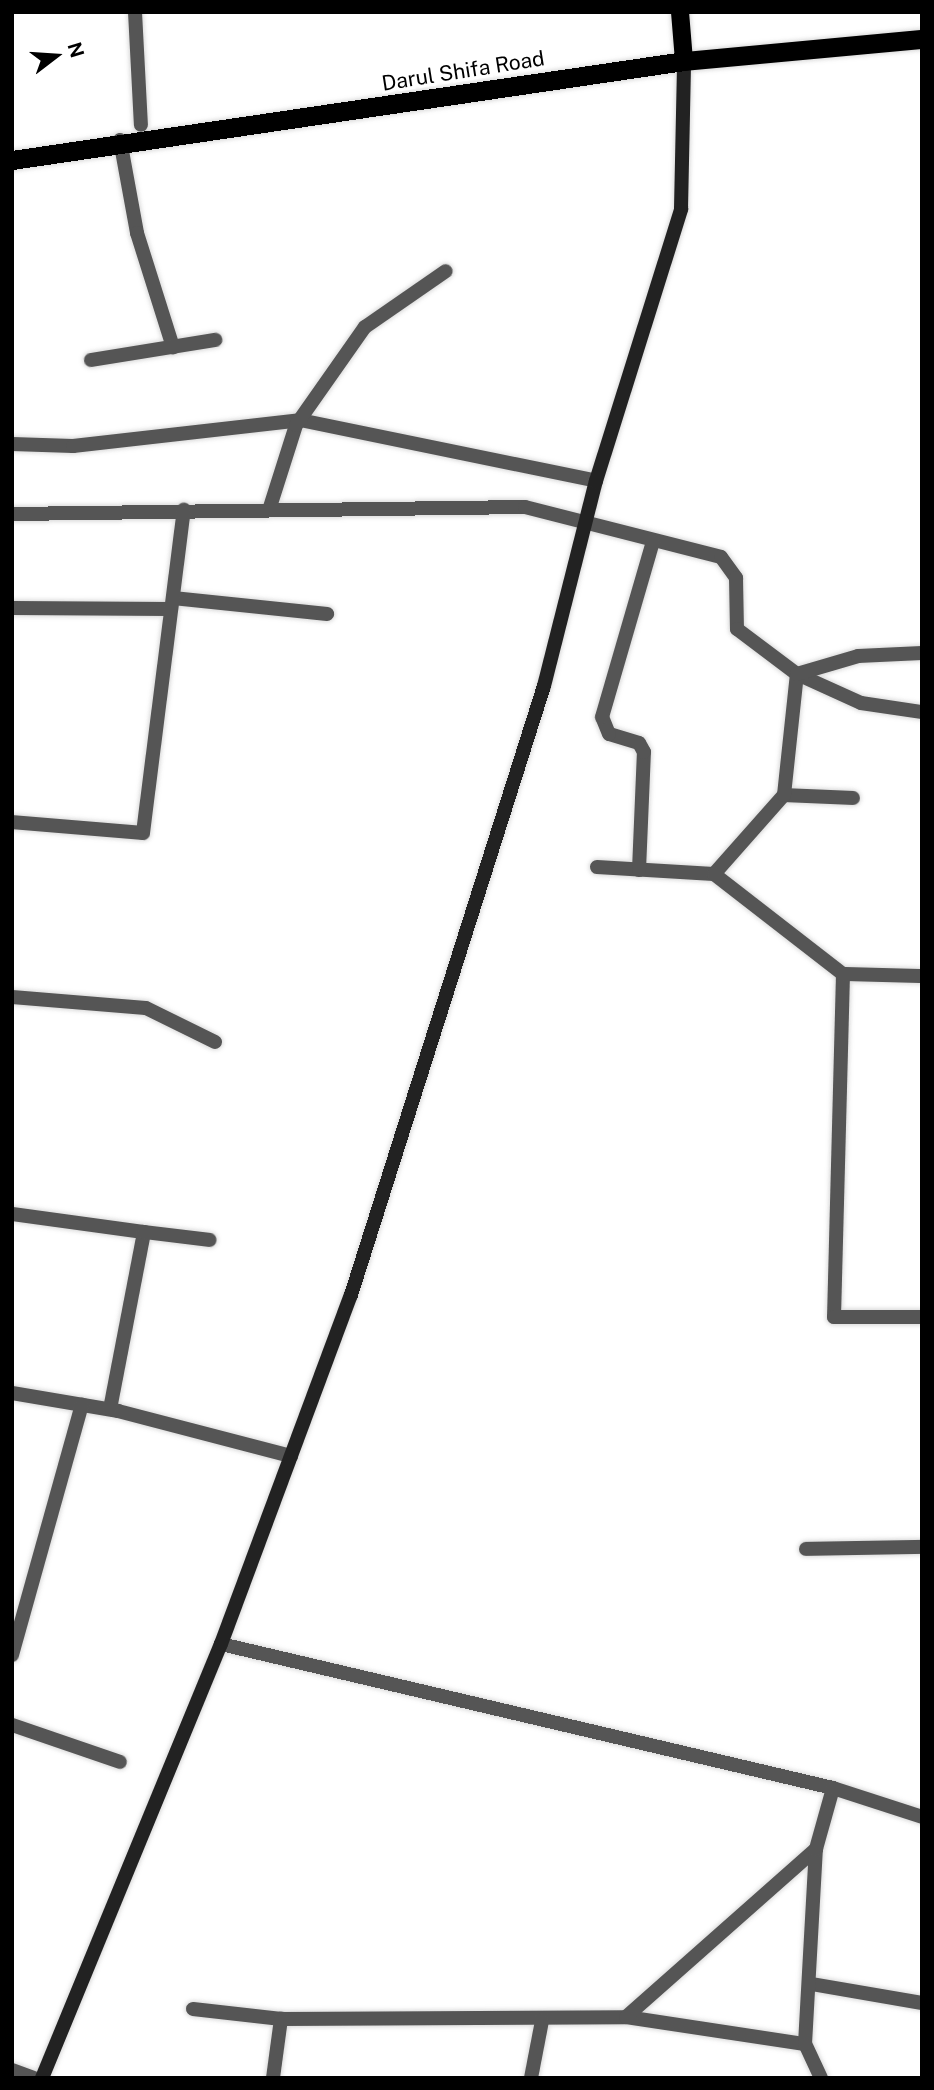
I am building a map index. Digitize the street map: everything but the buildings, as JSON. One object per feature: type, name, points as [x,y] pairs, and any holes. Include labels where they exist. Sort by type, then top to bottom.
[{"type":"highway","name":"Darul Shifa Road","points":[[12,160],[684,61],[922,39]]},
{"type":"main road","points":[[42,2078],[221,1644],[351,1295],[544,686],[584,522],[681,209],[684,61],[680,12]]},
{"type":"street","points":[[135,12],[141,125]]},
{"type":"street","points":[[120,142],[137,233],[173,346]]},
{"type":"street","points":[[270,507],[300,420],[365,327],[446,271]]},
{"type":"street","points":[[91,360],[215,340]]},
{"type":"street","points":[[12,444],[73,446],[300,420],[596,481]]},
{"type":"street","points":[[12,514],[270,507],[525,507],[653,542],[721,557],[736,578],[737,629],[797,674],[861,703],[922,712]]},
{"type":"street","points":[[12,822],[143,833],[184,510]]},
{"type":"street","points":[[639,870],[644,752],[639,743],[609,734],[602,717],[653,542]]},
{"type":"street","points":[[12,608],[172,604],[327,614]]},
{"type":"street","points":[[797,674],[858,656],[922,653]]},
{"type":"street","points":[[714,874],[784,795],[797,674]]},
{"type":"street","points":[[784,795],[853,798]]},
{"type":"street","points":[[597,867],[714,874],[843,974],[922,976]]},
{"type":"street","points":[[843,974],[834,1317],[922,1317]]},
{"type":"street","points":[[12,997],[146,1008],[215,1042]]},
{"type":"street","points":[[12,1213],[210,1240]]},
{"type":"street","points":[[110,1409],[144,1232]]},
{"type":"street","points":[[12,1393],[110,1409],[291,1456]]},
{"type":"street","points":[[12,1655],[82,1405]]},
{"type":"street","points":[[806,1549],[922,1547]]},
{"type":"street","points":[[221,1644],[833,1788],[922,1817]]},
{"type":"street","points":[[12,1725],[120,1762]]},
{"type":"street","points":[[821,2078],[805,2044],[812,1984],[816,1849],[833,1788]]},
{"type":"street","points":[[626,2017],[816,1849]]},
{"type":"street","points":[[812,1984],[922,2003]]},
{"type":"street","points":[[193,2009],[281,2018],[542,2021],[626,2017],[805,2044]]},
{"type":"street","points":[[273,2078],[281,2018]]},
{"type":"street","points":[[531,2078],[542,2021]]},
{"type":"street","points":[[12,2070],[34,2078]]}]
